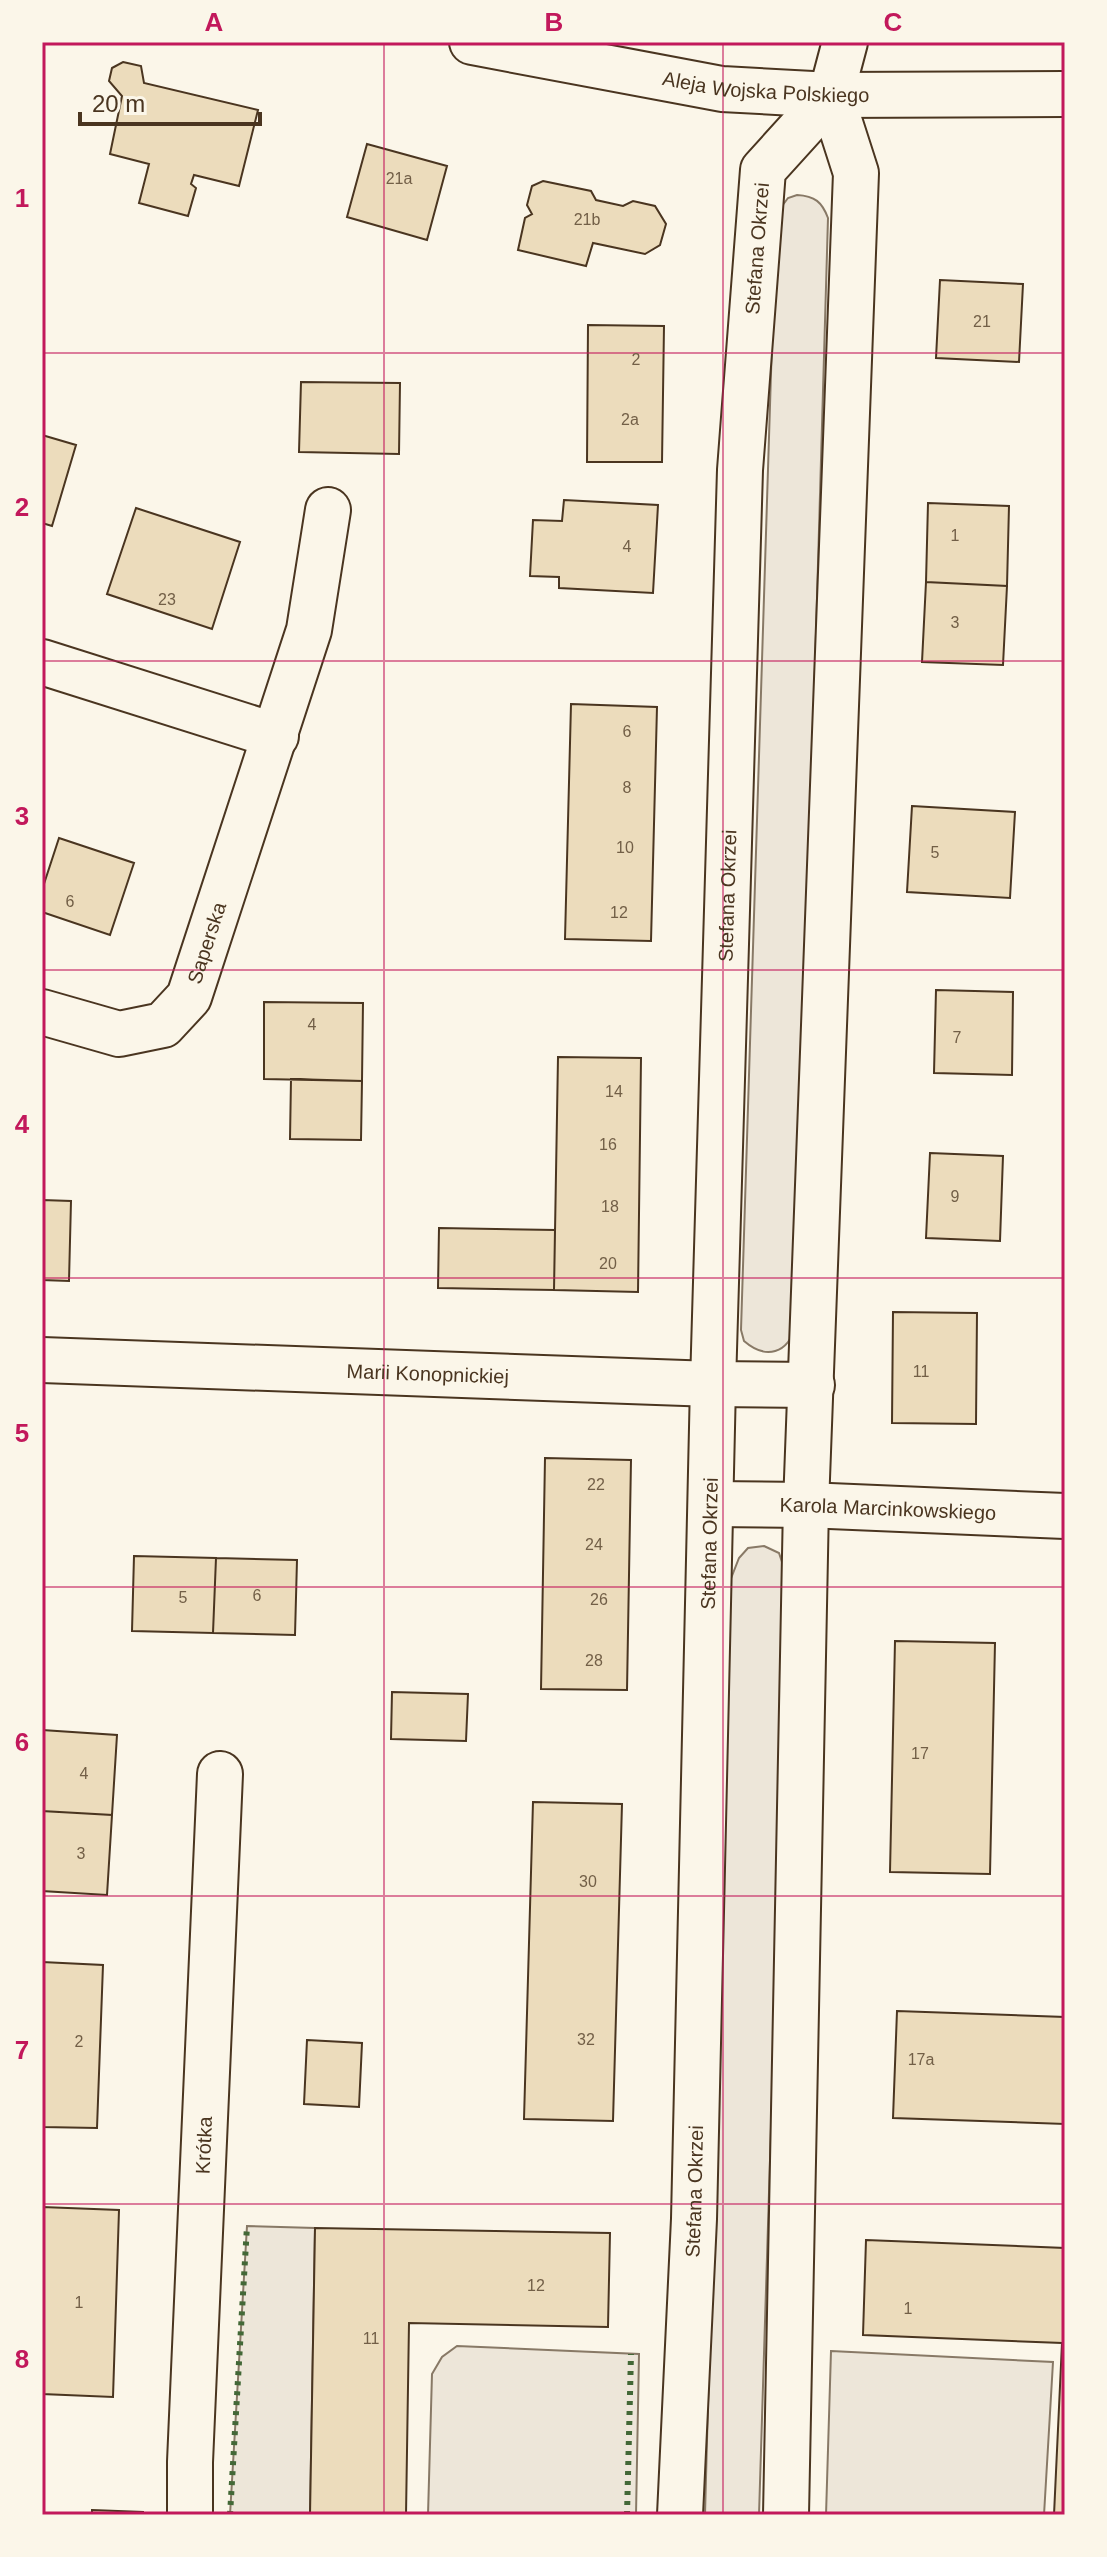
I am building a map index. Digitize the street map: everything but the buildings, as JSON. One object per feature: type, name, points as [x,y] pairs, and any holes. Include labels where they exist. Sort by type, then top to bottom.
[{"type":"street","name":"Aleja Wojska Polskiego","points":[[472,42],[722,89],[831,95],[1065,94]]},
{"type":"street","points":[[786,2515],[806,1505],[856,173],[831,95],[845,42]]},
{"type":"street","name":"Stefana Okrzei","points":[[680,2515],[694,2219],[713,1384],[740,470],[763,170],[831,95]]},
{"type":"street","name":"Saperska","points":[[42,1012],[119,1034],[163,1025],[189,997],[309,630],[328,510]]},
{"type":"street","points":[[42,662],[276,736]]},
{"type":"street","name":"Marii Konopnickiej","points":[[42,1360],[812,1385]]},
{"type":"street","name":"Karola Marcinkowskiego","points":[[712,1504],[1065,1516]]},
{"type":"street","name":"Krótka","points":[[190,2515],[190,2446],[220,1774]]},
{"type":"shaded area","points":[[797,195],[817,201],[828,218],[796,1325],[782,1348],[768,1352],[760,1351],[744,1341],[741,1330],[776,214],[788,198]]},
{"type":"shaded area","points":[[764,1546],[779,1553],[788,1580],[759,2515],[705,2515],[730,1581],[739,1558],[748,1548]]},
{"type":"shaded area","points":[[247,2226],[315,2228],[310,2515],[230,2515]]},
{"type":"shaded area","points":[[457,2346],[639,2354],[636,2515],[428,2515],[432,2374],[442,2357]]},
{"type":"shaded area","points":[[831,2351],[1053,2362],[1044,2515],[826,2515]]},
{"type":"hedge","points":[[230,2515],[247,2226]]},
{"type":"hedge","points":[[627,2515],[631,2354]]}]
